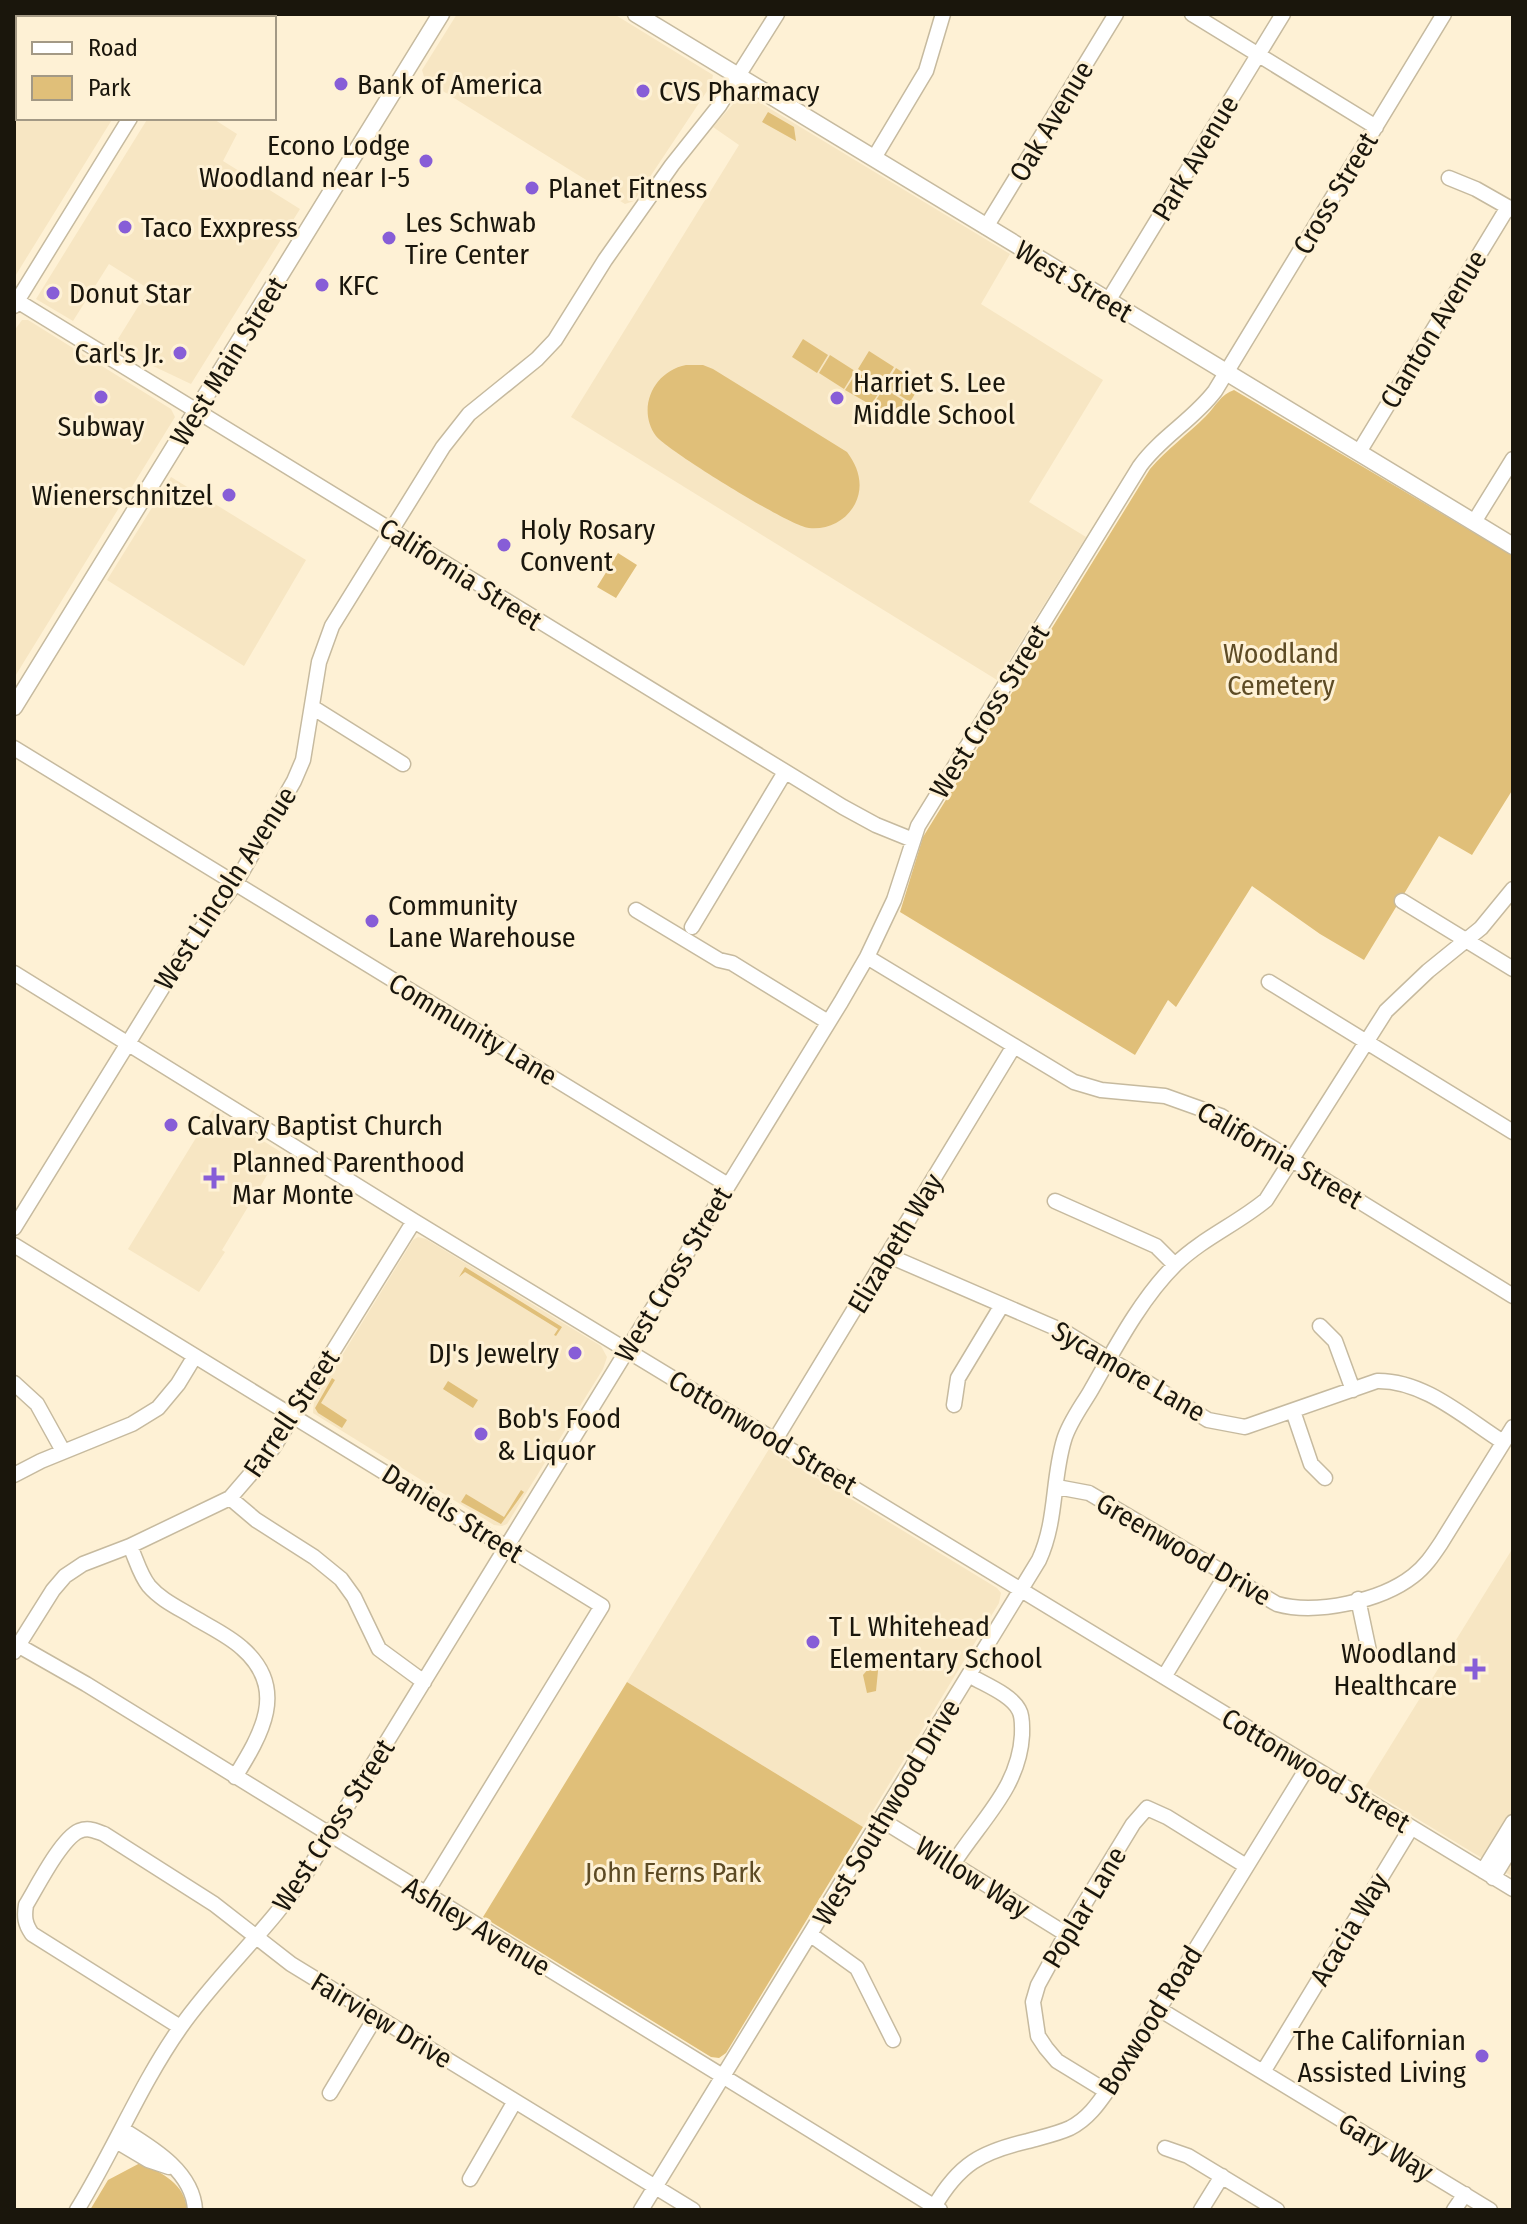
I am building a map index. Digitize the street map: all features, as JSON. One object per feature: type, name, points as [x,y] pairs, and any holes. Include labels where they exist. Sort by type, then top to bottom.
[{"type":"main road","name":"West Main Street","points":[[14,707],[441,14]]},
{"type":"main road","name":"West Street","points":[[636,14],[1513,546]]},
{"type":"street","name":"West Lincoln Avenue","points":[[14,1228],[185,951],[235,884],[294,781],[303,760],[319,662],[332,626],[391,531],[461,424],[484,399],[537,359],[555,340],[636,216],[739,76],[777,14]]},
{"type":"street","points":[[874,158],[926,71],[943,14]]},
{"type":"street","name":"Oak Avenue","points":[[986,227],[1116,14]]},
{"type":"street","points":[[1192,14],[1376,127]]},
{"type":"street","name":"Park Avenue","points":[[1108,301],[1283,14]]},
{"type":"street","name":"Cross Street","points":[[1226,372],[1444,14]]},
{"type":"street","points":[[15,302],[129,120]]},
{"type":"street","points":[[1449,178],[1476,189],[1510,209]]},
{"type":"street","name":"Clanton Avenue","points":[[1359,452],[1510,209]]},
{"type":"street","name":"California Street","points":[[15,302],[861,818],[913,840]]},
{"type":"street","name":"West Cross Street","points":[[77,2210],[102,2170],[141,2090],[180,2027],[236,1958],[284,1906],[329,1836],[828,1022],[867,957],[897,891],[918,826],[1140,466],[1159,443],[1209,400],[1226,372]]},
{"type":"street","points":[[1474,522],[1513,459]]},
{"type":"street","points":[[312,707],[403,764]]},
{"type":"street","name":"Community Lane","points":[[14,748],[728,1185]]},
{"type":"street","points":[[692,927],[785,772]]},
{"type":"street","name":"West Southwood Drive","points":[[641,2210],[1021,1590],[1047,1543],[1064,1441],[1069,1428],[1155,1288],[1175,1265],[1211,1235],[1266,1200],[1386,1011],[1402,993],[1498,911],[1513,889]]},
{"type":"street","points":[[1402,901],[1513,969]]},
{"type":"street","points":[[636,910],[719,960],[732,963],[828,1022]]},
{"type":"street","name":"California Street","points":[[867,957],[1083,1086],[1153,1094],[1206,1109],[1233,1122],[1513,1296]]},
{"type":"street","name":"Cottonwood Street","points":[[14,973],[414,1221],[1513,1889]]},
{"type":"street","points":[[1269,982],[1513,1132]]},
{"type":"street","name":"Elizabeth Way","points":[[775,1440],[1014,1046]]},
{"type":"street","points":[[1055,1201],[1156,1246],[1175,1265]]},
{"type":"street","name":"Farrell Street","points":[[15,1647],[65,1576],[83,1564],[130,1546],[230,1498],[273,1448],[414,1221]]},
{"type":"street","name":"Daniels Street","points":[[14,1245],[602,1606],[425,1895]]},
{"type":"street","name":"Sycamore Lane","points":[[887,1255],[1044,1322],[1208,1420],[1245,1427],[1377,1381],[1410,1385],[1503,1442]]},
{"type":"street","points":[[954,1405],[958,1378],[1002,1305]]},
{"type":"street","points":[[1320,1326],[1335,1341],[1353,1390]]},
{"type":"street","points":[[14,1475],[63,1451],[132,1424],[158,1408],[195,1356]]},
{"type":"street","points":[[14,1383],[37,1404],[63,1451]]},
{"type":"street","points":[[1293,1411],[1311,1464],[1325,1478]]},
{"type":"street","name":"Greenwood Drive","points":[[1057,1487],[1089,1493],[1260,1596],[1293,1609],[1316,1610],[1382,1594],[1399,1586],[1429,1561],[1513,1427]]},
{"type":"street","points":[[230,1498],[256,1520],[314,1557],[341,1579],[354,1597],[379,1649],[424,1682]]},
{"type":"street","points":[[130,1546],[147,1583],[161,1597],[240,1645],[257,1666],[265,1685],[265,1722],[257,1742],[235,1777]]},
{"type":"street","points":[[1164,1677],[1226,1575]]},
{"type":"street","points":[[1358,1599],[1369,1651]]},
{"type":"street","name":"Ashley Avenue","points":[[15,1647],[86,1684],[937,2208]]},
{"type":"street","points":[[953,1864],[1012,1781],[1019,1762],[1022,1736],[1019,1708],[969,1675]]},
{"type":"street","name":"Boxwood Road","points":[[937,2208],[953,2179],[975,2159],[999,2148],[1068,2129],[1090,2114],[1159,2009],[1309,1765]]},
{"type":"street","name":"Poplar Lane","points":[[1106,2091],[1057,2061],[1038,2036],[1033,2002],[1038,1985],[1066,1934],[1133,1824],[1147,1808],[1246,1866]]},
{"type":"street","name":"Willow Way","points":[[880,1819],[1066,1934]]},
{"type":"street","points":[[1488,1874],[1513,1822]]},
{"type":"street","name":"Acacia Way","points":[[1263,2072],[1411,1828]]},
{"type":"street","name":"Fairview Drive","points":[[180,2027],[39,1938],[27,1927],[24,1916],[26,1905],[66,1842],[77,1832],[90,1829],[104,1834],[214,1904],[291,1964],[375,2018],[693,2210]]},
{"type":"street","points":[[1488,1874],[1513,1845]]},
{"type":"street","points":[[811,1935],[857,1968],[893,2040]]},
{"type":"street","name":"Gary Way","points":[[1159,2009],[1490,2210]]},
{"type":"street","points":[[330,2093],[375,2018]]},
{"type":"street","points":[[470,2179],[515,2101]]},
{"type":"street","points":[[119,2135],[155,2150],[190,2187],[195,2210]]},
{"type":"street","points":[[1165,2148],[1188,2156],[1277,2210]]},
{"type":"street","points":[[1201,2210],[1222,2176]]},
{"type":"street","points":[[1454,2210],[1465,2194]]},
{"type":"shaded area","points":[[14,14],[178,14],[16,16],[16,120],[112,120],[14,278]]},
{"type":"shaded area","points":[[457,14],[614,14],[713,75],[711,85],[634,201],[625,204],[425,80],[422,70]]},
{"type":"shaded area","name":"Harriet S. Lee Middle School","points":[[741,95],[749,96],[1010,254],[981,304],[1103,380],[1029,502],[1086,537],[997,680],[571,417],[739,145],[713,127]]},
{"type":"shaded area","points":[[147,120],[215,120],[237,134],[223,161],[300,209],[191,384],[113,347],[149,289],[109,264],[73,321],[36,299]]},
{"type":"shaded area","points":[[22,320],[28,320],[171,409],[175,417],[14,678],[14,331]]},
{"type":"shaded area","points":[[171,477],[306,560],[244,666],[107,580]]},
{"type":"shaded area","points":[[213,1110],[281,1152],[199,1292],[128,1249]]},
{"type":"shaded area","points":[[418,1237],[601,1346],[607,1357],[603,1369],[507,1524],[502,1526],[494,1525],[313,1413],[314,1401],[413,1240]]},
{"type":"shaded area","name":"T L Whitehead Elementary School","points":[[769,1449],[1001,1593],[999,1603],[863,1827],[627,1682]]},
{"type":"shaded area","name":"Woodland Healthcare","points":[[1513,1552],[1513,1877],[1365,1787]]},
{"type":"green space","points":[[768,112],[794,127],[796,141],[762,122]]},
{"type":"green space","points":[[803,339],[828,355],[817,373],[792,357]]},
{"type":"green space","points":[[869,351],[894,367],[883,385],[858,369]]},
{"type":"green space","points":[[830,355],[855,371],[844,389],[819,373]]},
{"type":"green space","points":[[686,365],[703,365],[713,369],[847,452],[855,464],[860,484],[858,497],[847,515],[823,527],[809,528],[798,524],[730,487],[682,457],[656,436],[648,414],[652,392],[665,375]]},
{"type":"green space","points":[[896,368],[921,384],[910,402],[885,386]]},
{"type":"green space","points":[[857,372],[882,388],[871,405],[845,390]]},
{"type":"green space","points":[[884,388],[909,404],[898,422],[872,406]]},
{"type":"green space","name":"Woodland Cemetery","points":[[1234,390],[1513,556],[1513,789],[1472,855],[1439,836],[1364,960],[1320,934],[1252,886],[1176,1007],[1168,1000],[1135,1055],[900,912],[923,837],[1150,469]]},
{"type":"green space","points":[[618,553],[637,565],[616,598],[597,587]]},
{"type":"green space","points":[[465,1267],[562,1327],[556,1336],[558,1329],[465,1272],[459,1277]]},
{"type":"green space","points":[[332,1378],[335,1380],[321,1403],[347,1420],[342,1428],[315,1408]]},
{"type":"green space","points":[[448,1381],[478,1400],[473,1408],[443,1389]]},
{"type":"green space","points":[[521,1490],[524,1492],[501,1524],[461,1502],[466,1494],[504,1517]]},
{"type":"green space","points":[[866,1656],[879,1661],[876,1691],[867,1693],[863,1675],[869,1668]]},
{"type":"green space","name":"John Ferns Park","points":[[627,1682],[863,1827],[726,2053],[719,2058],[711,2057],[483,1917]]},
{"type":"green space","points":[[142,2162],[177,2186],[187,2210],[90,2210],[108,2180]]},
{"type":"place","name":"Bank of America","points":[[341,84]]},
{"type":"place","name":"CVS Pharmacy","points":[[643,91]]},
{"type":"place","name":"Econo Lodge Woodland near I-5","points":[[426,161]]},
{"type":"place","name":"Planet Fitness","points":[[532,188]]},
{"type":"place","name":"Taco Exxpress","points":[[125,227]]},
{"type":"place","name":"Les Schwab Tire Center","points":[[389,238]]},
{"type":"place","name":"KFC","points":[[322,285]]},
{"type":"place","name":"Donut Star","points":[[53,293]]},
{"type":"place","name":"Carl's Jr.","points":[[180,353]]},
{"type":"place","name":"Subway","points":[[101,397]]},
{"type":"place","name":"Harriet S. Lee Middle School","points":[[837,398]]},
{"type":"place","name":"Wienerschnitzel","points":[[229,495]]},
{"type":"place","name":"Holy Rosary Convent","points":[[504,545]]},
{"type":"place","name":"Community Lane Warehouse","points":[[372,921]]},
{"type":"place","name":"Calvary Baptist Church","points":[[171,1125]]},
{"type":"place","name":"Planned Parenthood Mar Monte","points":[[214,1178]]},
{"type":"place","name":"DJ's Jewelry","points":[[575,1353]]},
{"type":"place","name":"Bob's Food & Liquor","points":[[481,1434]]},
{"type":"place","name":"T L Whitehead Elementary School","points":[[813,1642]]},
{"type":"place","name":"Woodland Healthcare","points":[[1475,1669]]},
{"type":"place","name":"The Californian Assisted Living","points":[[1482,2056]]}]
